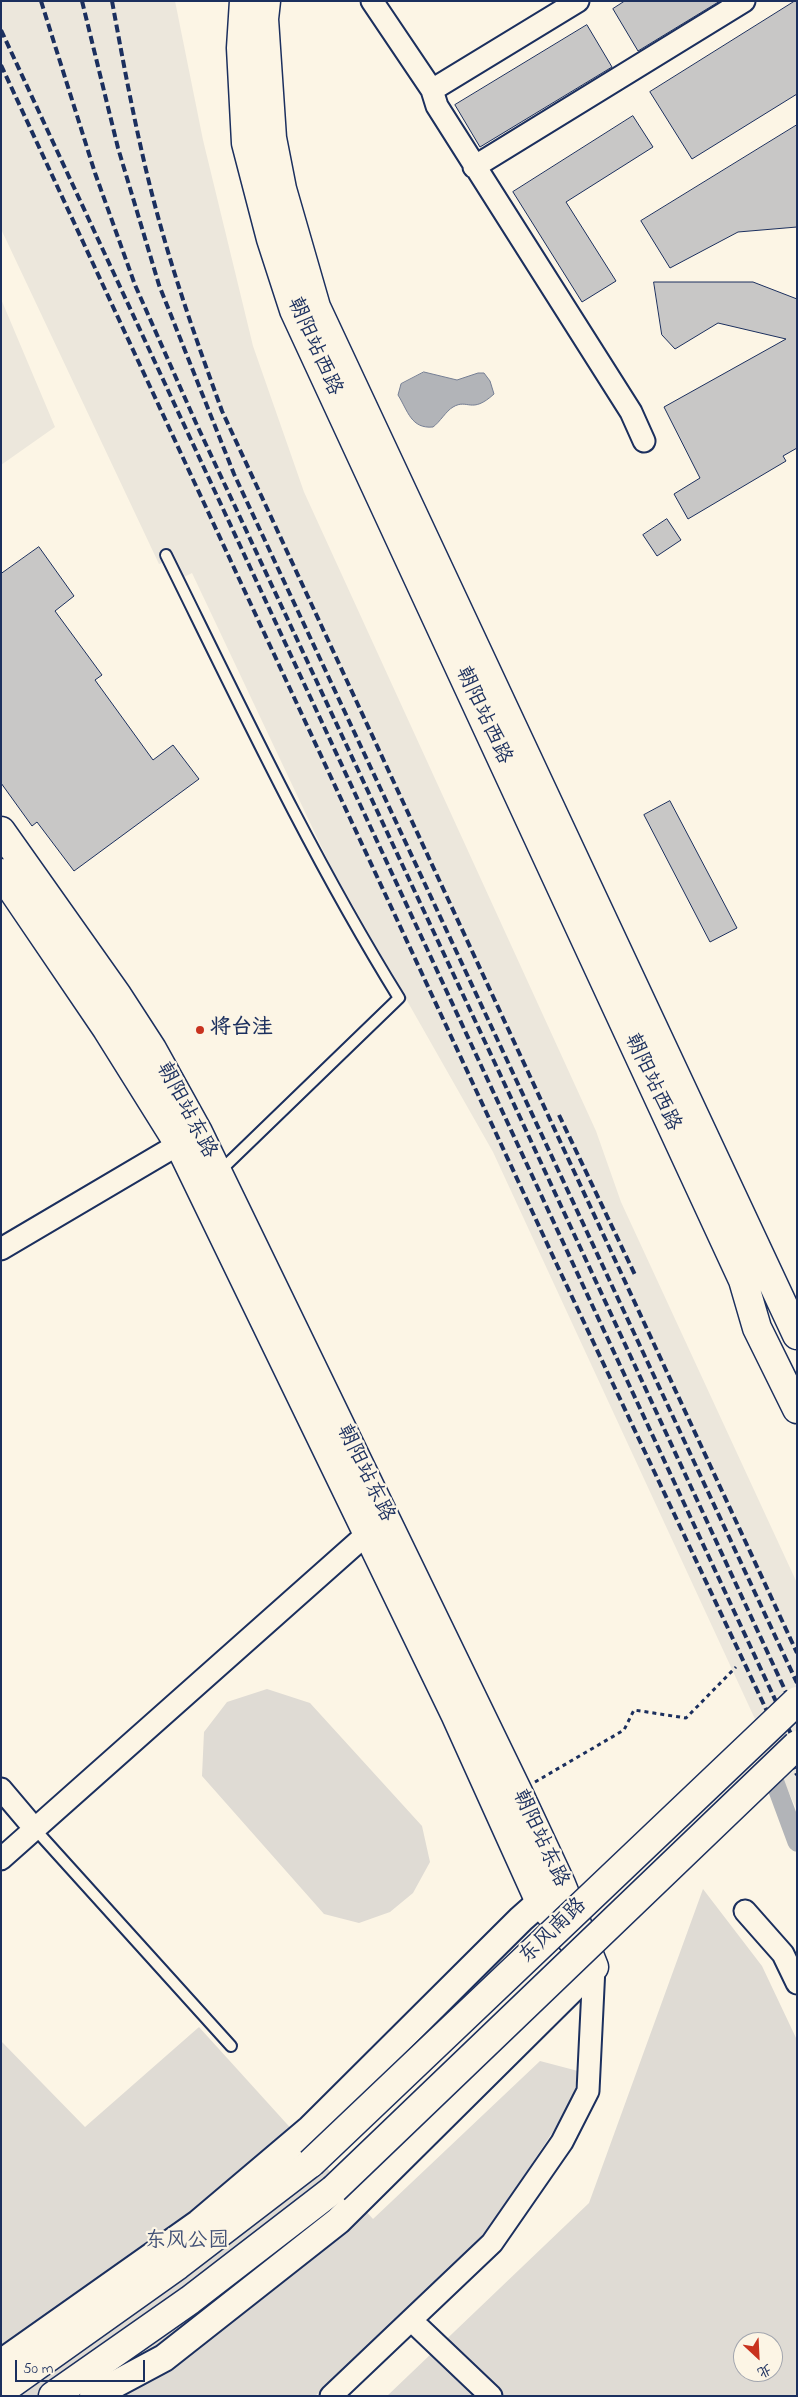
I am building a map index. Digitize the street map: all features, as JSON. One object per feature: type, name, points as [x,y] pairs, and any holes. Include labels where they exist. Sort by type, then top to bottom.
[{"type":"main road","name":"朝阳站西路","points":[[244,1],[241,48],[246,142],[271,239],[294,310],[738,1271],[757,1328],[797,1410]]},
{"type":"main road","name":"朝阳站西路","points":[[266,1],[264,19],[272,138],[284,197],[316,307],[797,1335]]},
{"type":"main road","name":"朝阳站东路","points":[[1,830],[117,995],[152,1049],[218,1173],[518,1792],[561,1884],[594,1967]]},
{"type":"main road","name":"朝阳站东路","points":[[1,874],[107,1029],[179,1144],[456,1716],[540,1902],[594,1967]]},
{"type":"main road","name":"东风南路","points":[[1,2391],[178,2266],[311,2163],[797,1701]]},
{"type":"main road","name":"东风南路","points":[[53,2396],[190,2300],[334,2188],[797,1745]]},
{"type":"street","points":[[372,1],[432,90],[437,106],[631,412],[644,441]]},
{"type":"street","points":[[432,90],[578,1]]},
{"type":"street","points":[[474,167],[744,1]]},
{"type":"street","points":[[1,1249],[179,1144]]},
{"type":"street","points":[[1,1859],[368,1534]]},
{"type":"street","points":[[1,1790],[34,1828]]},
{"type":"street","points":[[1,2363],[199,2223],[310,2129],[540,1902],[561,1884]]},
{"type":"street","points":[[746,1910],[783,1954],[797,1983]]},
{"type":"street","points":[[331,2396],[492,2243],[562,2142],[588,2091],[594,1967]]},
{"type":"street","points":[[94,2396],[164,2358],[338,2221],[594,1967]]},
{"type":"street","points":[[411,2320],[491,2396]]},
{"type":"lane","points":[[166,555],[279,784],[360,935],[399,998],[218,1173]]},
{"type":"lane","points":[[34,1828],[231,2046]]},
{"type":"path","points":[[518,1792],[624,1730],[634,1710],[686,1718],[736,1668]]},
{"type":"shaded area","points":[[1,1],[175,1],[203,140],[253,346],[304,492],[596,1131],[621,1202],[797,1583],[797,1810],[493,1152],[331,867],[192,573],[180,579],[170,560],[159,564],[1,229]]},
{"type":"shaded area","points":[[1,299],[55,427],[1,465]]},
{"type":"shaded area","points":[[424,372],[457,380],[478,373],[484,373],[490,381],[494,394],[480,404],[462,404],[453,407],[433,427],[426,427],[411,418],[398,395],[401,384]]},
{"type":"green space","points":[[267,1689],[310,1703],[422,1826],[430,1862],[413,1893],[390,1912],[359,1923],[324,1914],[202,1776],[204,1732],[227,1702]]},
{"type":"green space","points":[[703,1889],[762,1966],[797,2040],[797,2396],[387,2396],[589,2203]]},
{"type":"green space","name":"东风公园","points":[[199,2027],[373,2219],[540,2061],[578,2071],[573,2101],[483,2238],[399,2321],[315,2396],[1,2396],[1,2041],[85,2127]]},
{"type":"building","points":[[625,1],[720,1],[638,51],[613,9]]},
{"type":"building","points":[[797,1],[797,94],[692,159],[650,92]]},
{"type":"building","points":[[587,25],[612,67],[480,147],[455,105]]},
{"type":"building","points":[[633,116],[653,147],[566,202],[616,281],[582,302],[513,192]]},
{"type":"building","points":[[797,125],[797,227],[738,232],[670,268],[641,221]]},
{"type":"building","points":[[654,282],[753,282],[797,299],[797,448],[783,456],[786,461],[688,519],[674,494],[700,478],[664,407],[786,339],[718,323],[675,349],[662,335]]},
{"type":"building","points":[[667,519],[681,540],[657,556],[643,535]]},
{"type":"building","points":[[39,547],[74,596],[55,611],[102,675],[95,680],[153,760],[173,745],[199,779],[74,871],[37,822],[32,826],[1,783],[1,574]]},
{"type":"building","points":[[670,801],[737,928],[710,942],[644,815]]},
{"type":"waterway","points":[[773,1761],[770,1769],[797,1842]]},
{"type":"railway","points":[[41,1],[95,173],[135,285],[196,423],[797,1716]]},
{"type":"railway","points":[[82,1],[118,148],[159,285],[234,474],[797,1683]]},
{"type":"railway","points":[[112,1],[150,187],[171,263],[222,411],[797,1653]]},
{"type":"railway","points":[[1,30],[797,1747]]},
{"type":"railway","points":[[1,65],[557,1265],[797,1775]]},
{"type":"railway","points":[[559,1115],[636,1277]]},
{"type":"place","name":"将台洼","points":[[200,1030]]}]
